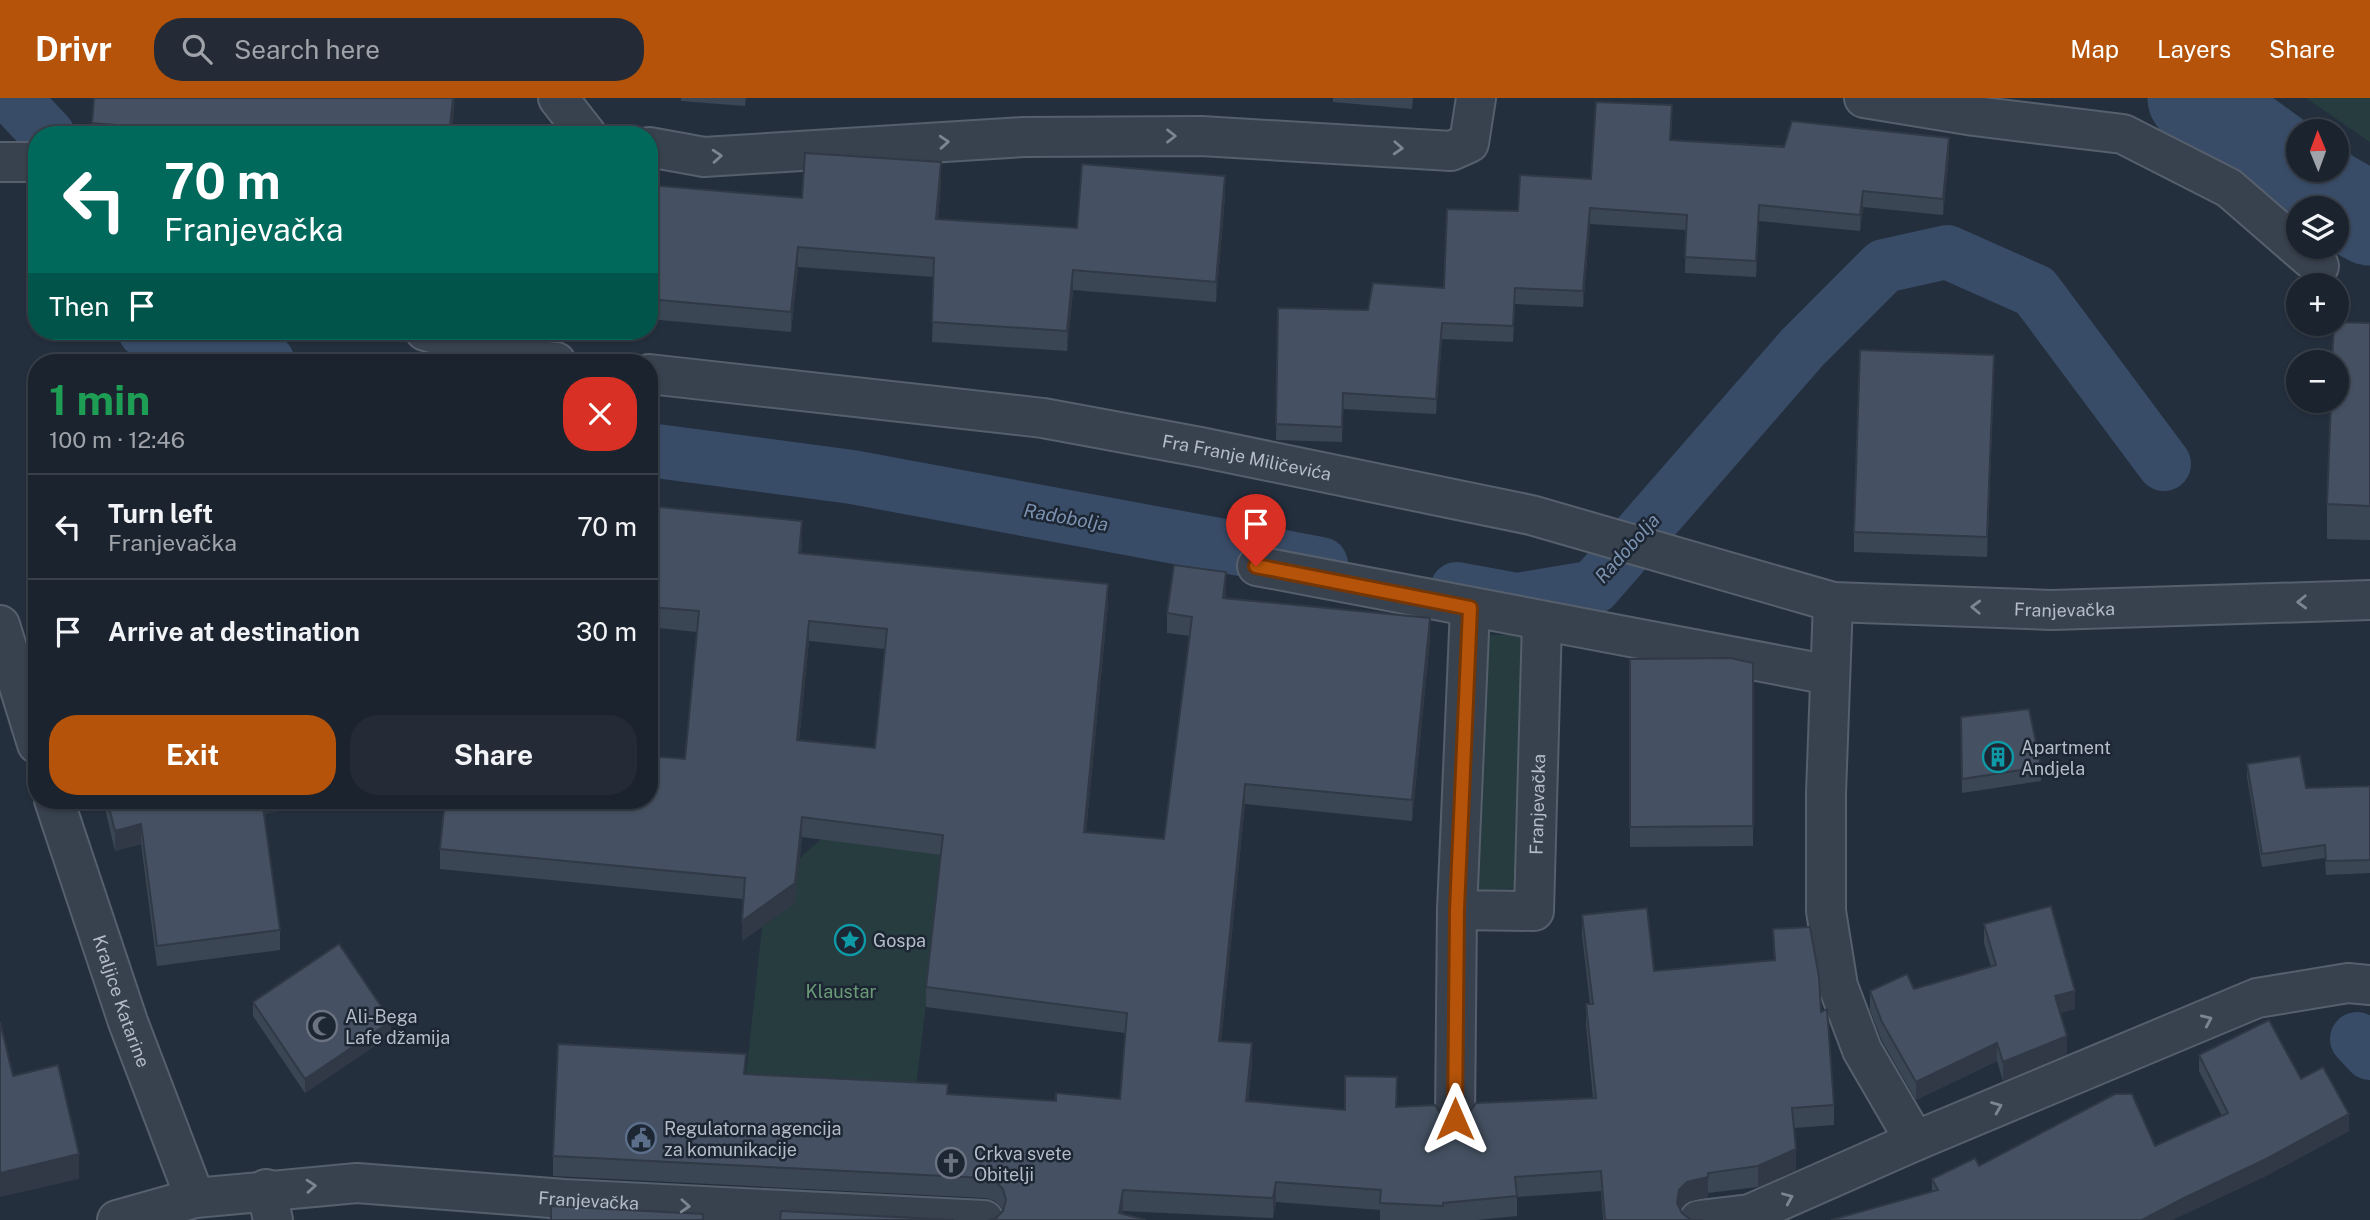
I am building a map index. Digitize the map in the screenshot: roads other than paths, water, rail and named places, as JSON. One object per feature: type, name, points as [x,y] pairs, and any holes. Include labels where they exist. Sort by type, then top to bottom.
[{"type":"street","points":[[558,98],[580,126]]},
{"type":"street","points":[[658,149],[704,157],[1024,137],[1200,136],[1451,151],[1469,143],[1476,98]]},
{"type":"street","points":[[1864,98],[1974,116],[2123,134],[2229,188],[2319,266]]},
{"type":"street","points":[[457,340],[508,354]]},
{"type":"street","name":"Fra Franje Miličevića","points":[[658,374],[1043,418],[1517,512],[1833,602]]},
{"type":"street","points":[[1256,566],[1830,675]]},
{"type":"street","name":"Franjevačka","points":[[1833,602],[2052,610],[2370,600]]},
{"type":"street","points":[[1833,602],[1826,911],[1838,986],[1862,1050],[1915,1141]]},
{"type":"street","points":[[1455,1119],[1457,910],[1470,608]]},
{"type":"street","name":"Franjevačka","points":[[1457,910],[1534,911],[1542,621]]},
{"type":"street","points":[[0,625],[28,715]]},
{"type":"street","name":"Kraljice Katarine","points":[[57,809],[128,1022],[195,1198]]},
{"type":"street","points":[[1699,1220],[1750,1214],[1915,1141],[2257,999],[2348,983],[2370,985]]},
{"type":"street","name":"Franjevačka","points":[[117,1220],[195,1198],[269,1205],[357,1182],[620,1202],[984,1220]]},
{"type":"waterway","name":"Radobolja","points":[[13,98],[39,126]]},
{"type":"waterway","name":"Radobolja","points":[[2194,98],[2329,196],[2370,219]]},
{"type":"waterway","name":"Radobolja","points":[[1457,589],[1517,600],[1594,587],[1803,347],[1884,266],[1947,252],[2035,291],[2164,464]]},
{"type":"waterway","name":"Radobolja","points":[[181,340],[236,354]]},
{"type":"waterway","name":"Radobolja","points":[[658,451],[852,477],[1321,564]]},
{"type":"waterway","name":"Radobolja","points":[[2357,1039],[2370,1053]]},
{"type":"place","name":"Apartment Andjela","points":[[1998,757]]},
{"type":"place","name":"Gospa","points":[[850,940]]},
{"type":"place","name":"Ali-Bega Lafe džamija","points":[[322,1026]]},
{"type":"place","name":"Regulatorna agencija za komunikacije","points":[[641,1138]]},
{"type":"place","name":"Crkva svete Obitelji","points":[[951,1163]]},
{"type":"park label","name":"Klaustar","points":[[841,991]]}]
